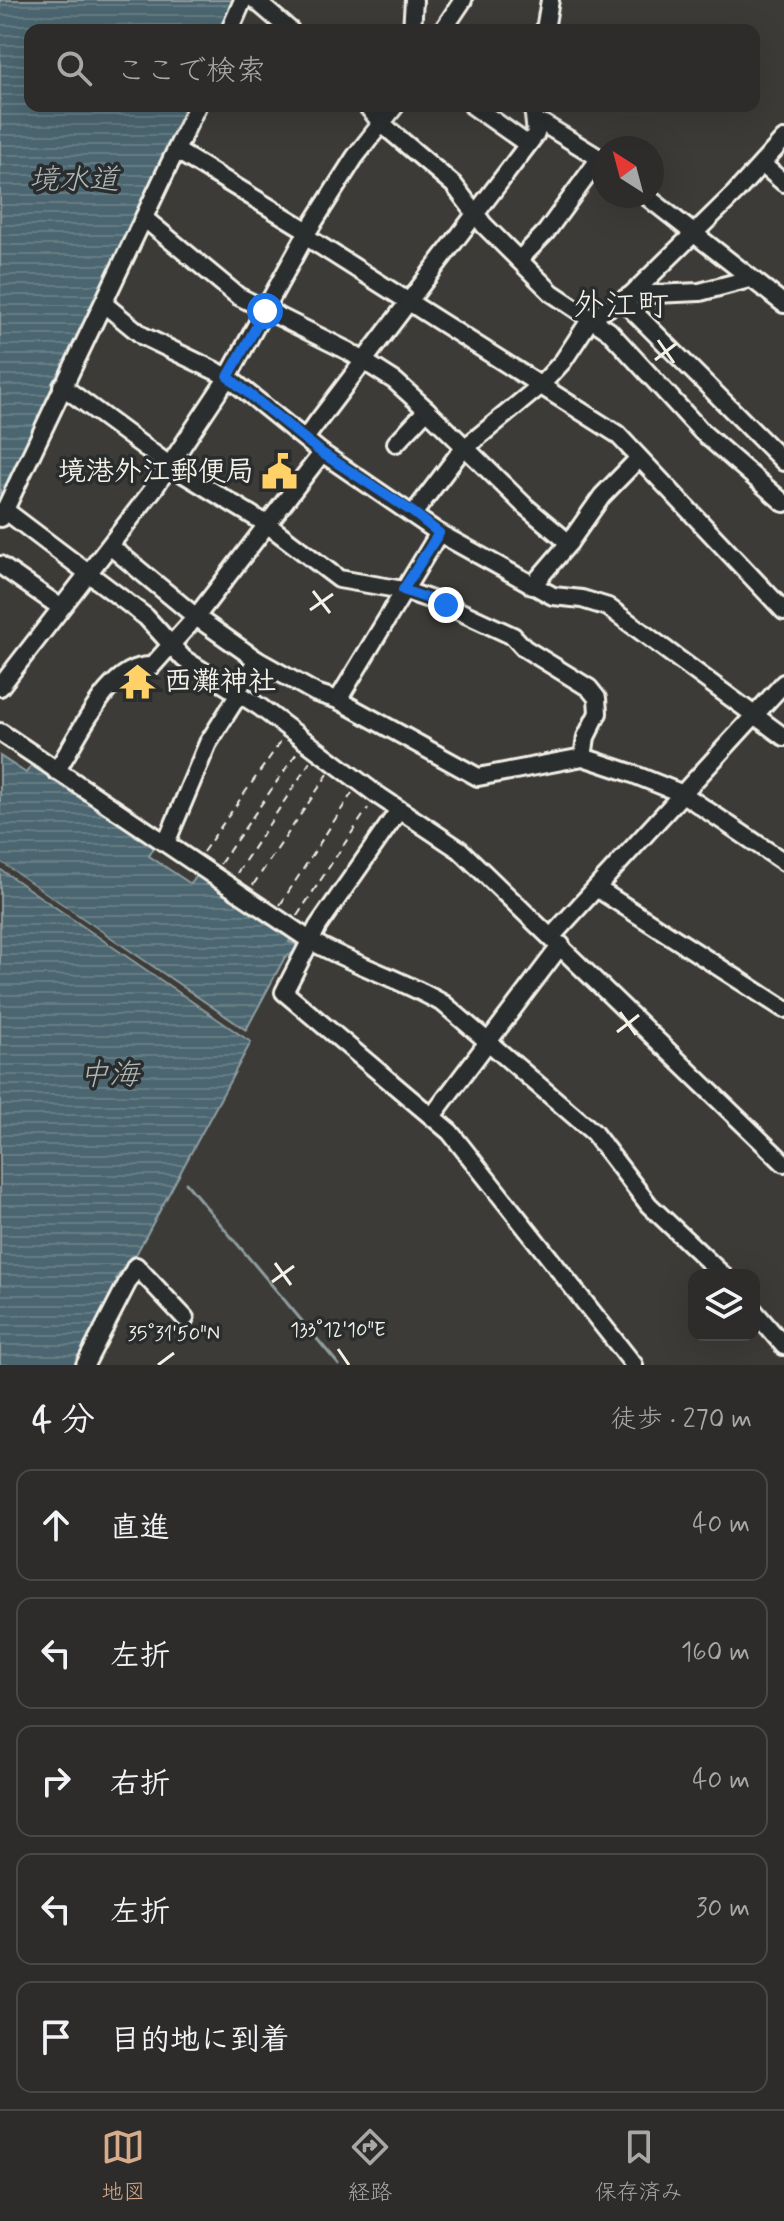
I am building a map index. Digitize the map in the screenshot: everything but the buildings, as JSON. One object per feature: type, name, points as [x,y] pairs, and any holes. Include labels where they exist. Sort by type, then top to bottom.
[{"type":"street","points":[[233,24],[243,0]]},
{"type":"street","points":[[255,0],[283,24]]},
{"type":"street","points":[[412,24],[414,0]]},
{"type":"street","points":[[447,24],[463,0]]},
{"type":"street","points":[[545,24],[550,0]]},
{"type":"street","points":[[194,112],[3,515],[89,573],[146,617],[184,659],[238,693],[376,794],[460,850],[557,940],[784,1163]]},
{"type":"street","points":[[372,112],[454,185],[476,214],[552,293],[592,317],[702,432],[784,503]]},
{"type":"street","points":[[0,687],[169,465],[228,377],[307,233],[355,157],[391,112]]},
{"type":"street","points":[[482,112],[527,144]]},
{"type":"street","points":[[306,437],[410,304],[538,130],[534,112]]},
{"type":"street","points":[[537,124],[544,124],[592,153]]},
{"type":"street","points":[[414,513],[466,447],[540,386],[563,361],[592,317],[627,298],[784,139]]},
{"type":"street","points":[[177,151],[307,233],[410,304],[603,423],[784,611]]},
{"type":"street","points":[[762,164],[784,183]]},
{"type":"street","points":[[519,260],[546,232],[592,172]]},
{"type":"street","points":[[660,208],[784,304]]},
{"type":"street","points":[[145,219],[238,296],[365,362],[395,381],[525,506],[569,543]]},
{"type":"street","points":[[627,298],[700,292],[749,279]]},
{"type":"street","points":[[627,298],[784,462]]},
{"type":"street","points":[[104,304],[143,336],[228,377],[322,453],[439,533],[490,558],[553,596],[582,599],[608,607],[752,717],[784,737]]},
{"type":"street","points":[[62,386],[169,465],[268,525],[339,579],[403,590],[513,636],[524,648],[589,688],[597,698],[598,713],[586,737],[583,757]]},
{"type":"street","points":[[396,443],[427,410]]},
{"type":"street","points":[[56,771],[103,694],[118,677],[136,665],[152,666],[168,644],[196,617],[322,453]]},
{"type":"street","points":[[532,586],[569,543],[602,496],[639,458]]},
{"type":"street","points":[[338,700],[439,533]]},
{"type":"street","points":[[110,546],[196,617],[257,660],[316,693],[338,700],[478,777],[583,757],[683,794],[784,862]]},
{"type":"street","points":[[0,565],[60,607]]},
{"type":"street","points":[[166,843],[208,743],[257,660]]},
{"type":"street","points":[[433,1115],[489,1045],[557,940],[598,889],[784,683]]},
{"type":"street","points":[[0,732],[311,941],[353,964],[421,990],[444,1004],[593,1132],[649,1205],[717,1269]]},
{"type":"street","points":[[399,810],[318,926],[284,992],[433,1115],[634,1365]]},
{"type":"street","points":[[598,889],[784,1009]]},
{"type":"street","points":[[85,1365],[136,1266],[185,1318]]},
{"type":"street","points":[[760,1318],[784,1346]]},
{"type":"path","points":[[195,862],[248,793],[289,729]]},
{"type":"path","points":[[213,875],[311,746]]},
{"type":"path","points":[[228,886],[311,746]]},
{"type":"path","points":[[245,897],[335,764]]},
{"type":"path","points":[[273,916],[360,782]]},
{"type":"path","points":[[289,927],[376,794]]},
{"type":"water","name":"境水道","points":[[0,0],[234,0],[224,24],[24,24],[24,112],[187,112],[110,277],[76,337],[0,508]]},
{"type":"water","name":"中海","points":[[0,756],[26,773],[33,763],[54,778],[53,781],[155,846],[149,856],[191,884],[198,874],[208,881],[206,884],[214,886],[291,938],[289,942],[296,944],[297,951],[285,957],[246,1030],[0,862]]},
{"type":"water","name":"中海","points":[[0,869],[251,1042],[126,1273],[121,1271],[116,1279],[121,1282],[77,1365],[0,1365]]},
{"type":"pier","points":[[0,862],[248,1033],[251,1041],[0,868]]},
{"type":"waterway","points":[[186,1183],[339,1365]]},
{"type":"place","name":"境港外江郵便局","points":[[280,472]]},
{"type":"place","name":"西灘神社","points":[[138,682]]},
{"type":"district","name":"外江町","points":[[621,306]]},
{"type":"route","points":[[265,311],[228,377],[266,404],[322,453],[439,533],[403,590],[446,605]]}]
